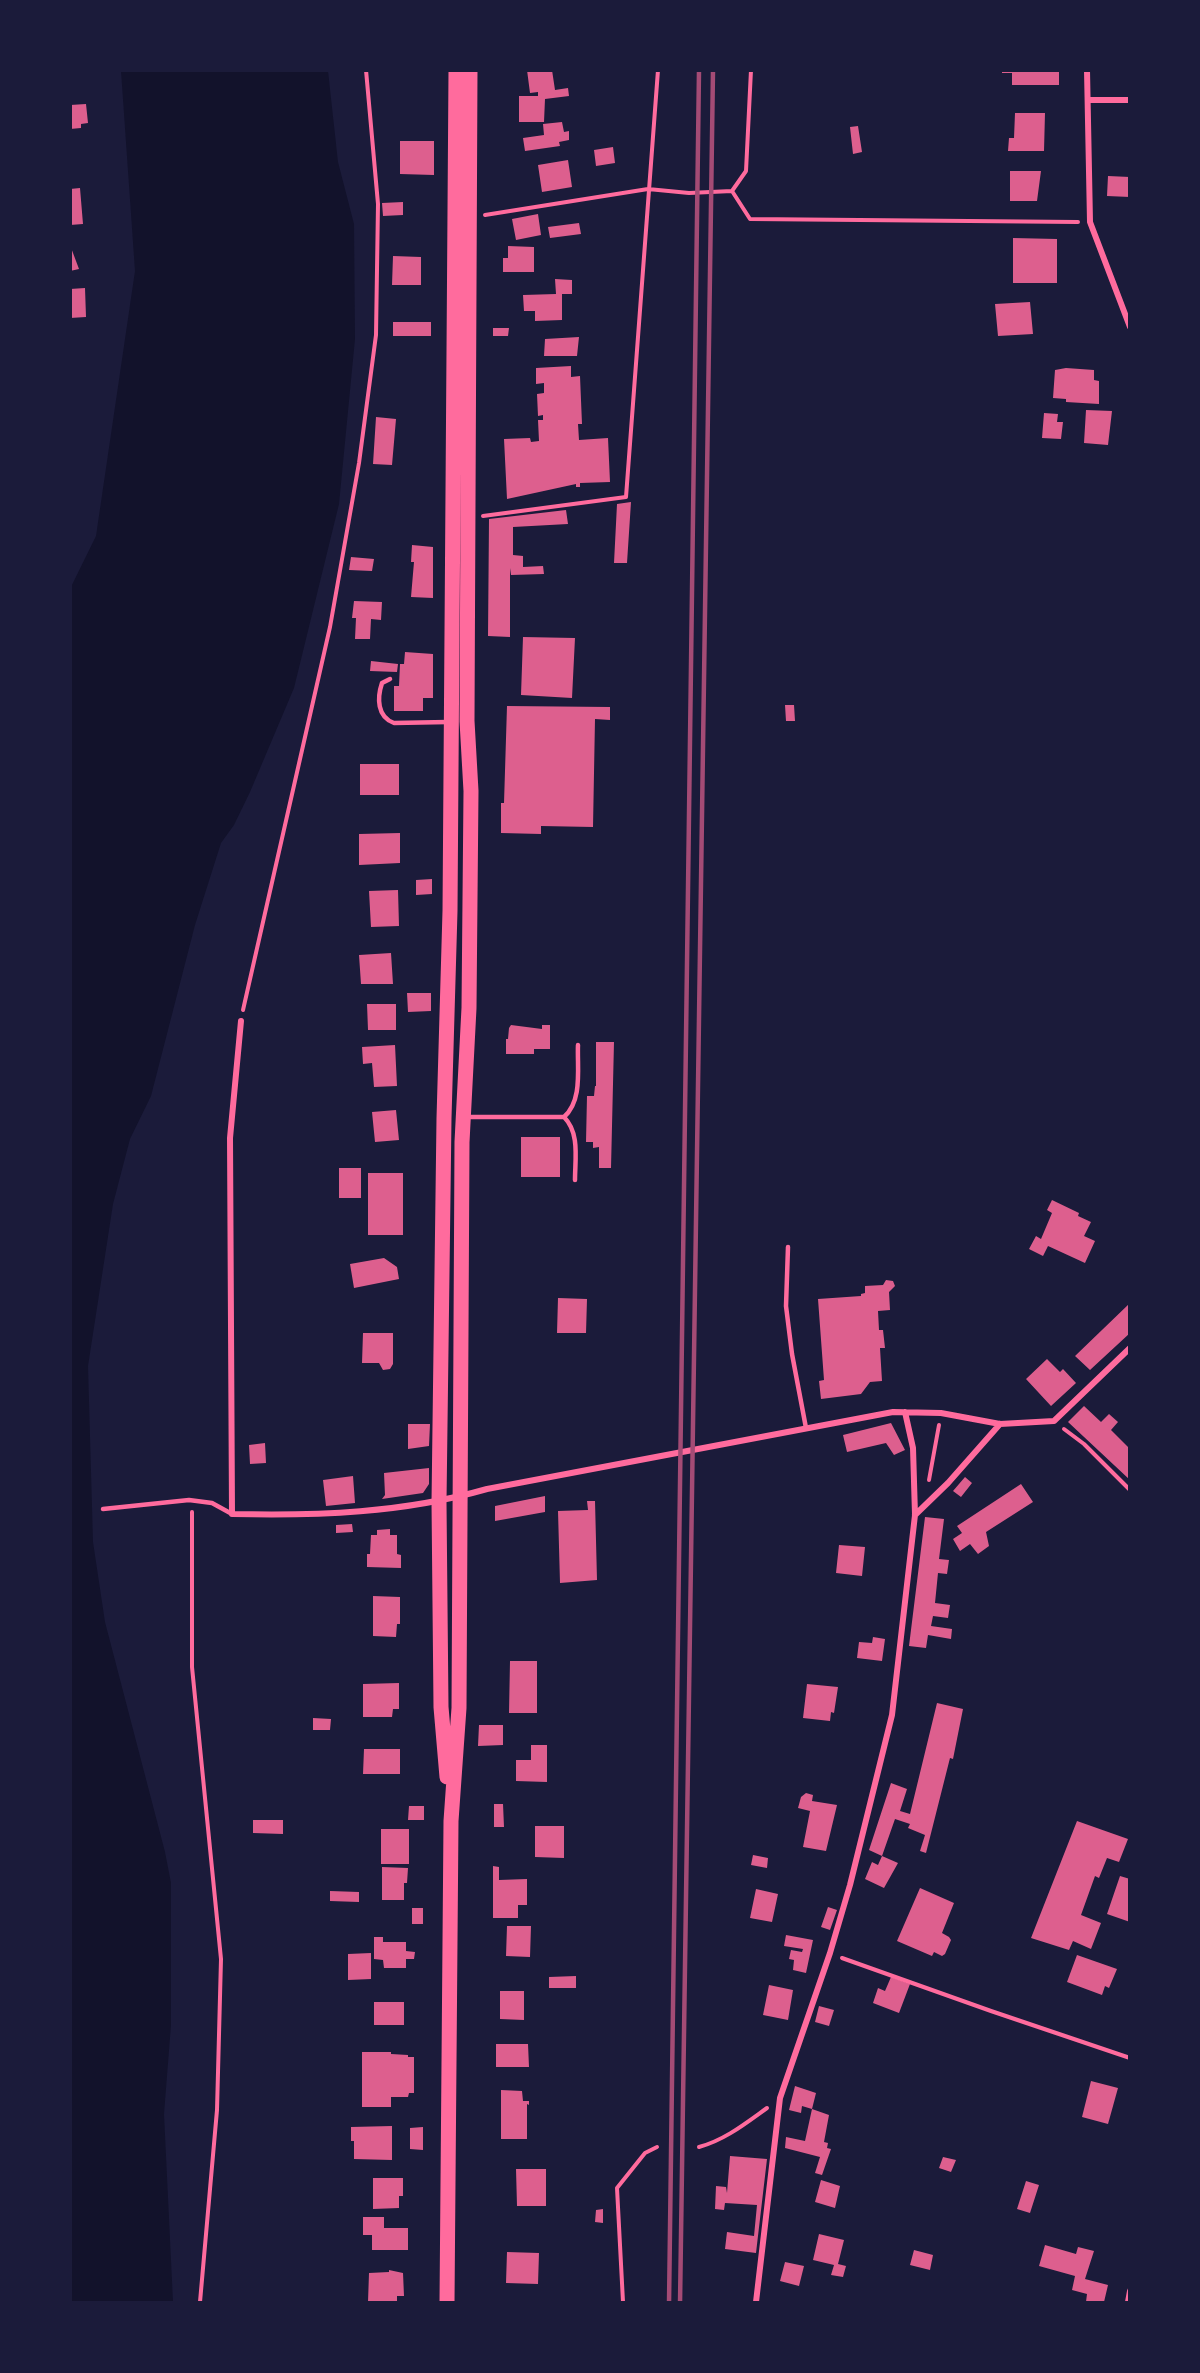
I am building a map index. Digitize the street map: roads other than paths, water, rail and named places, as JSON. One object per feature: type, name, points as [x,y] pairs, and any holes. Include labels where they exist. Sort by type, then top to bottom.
[{"type":"main road","points":[[451,1821],[441,1707],[439,1502],[451,722],[456,70]]},
{"type":"main road","points":[[447,2302],[451,1821],[459,1708],[464,1118],[471,791],[467,722],[470,70]]},
{"type":"street","points":[[1087,70],[1090,222],[1130,327]]},
{"type":"street","points":[[1088,100],[1130,100]]},
{"type":"street","points":[[241,1021],[230,1138],[232,1514],[333,1515],[439,1502],[494,1488],[893,1412],[941,1413],[1000,1424],[1054,1421],[1130,1348]]},
{"type":"street","points":[[756,2302],[780,2098],[830,1953],[850,1885],[891,1715],[915,1515],[913,1448],[905,1412]]},
{"type":"street","points":[[915,1515],[948,1483],[1000,1424]]},
{"type":"street","points":[[1128,2302],[1130,2291]]},
{"type":"lane","points":[[390,679],[382,683],[380,690],[381,713],[386,720],[394,723],[451,722]]},
{"type":"lane","points":[[464,1118],[564,1117],[572,1110],[576,1099],[578,1045]]},
{"type":"lane","points":[[564,1117],[572,1125],[574,1136],[575,1180]]},
{"type":"lane","points":[[788,1247],[786,1306],[792,1354],[806,1428]]},
{"type":"lane","points":[[103,1509],[189,1500],[212,1503],[232,1514]]},
{"type":"railway","points":[[669,2302],[699,70]]},
{"type":"railway","points":[[680,2302],[713,70]]}]
